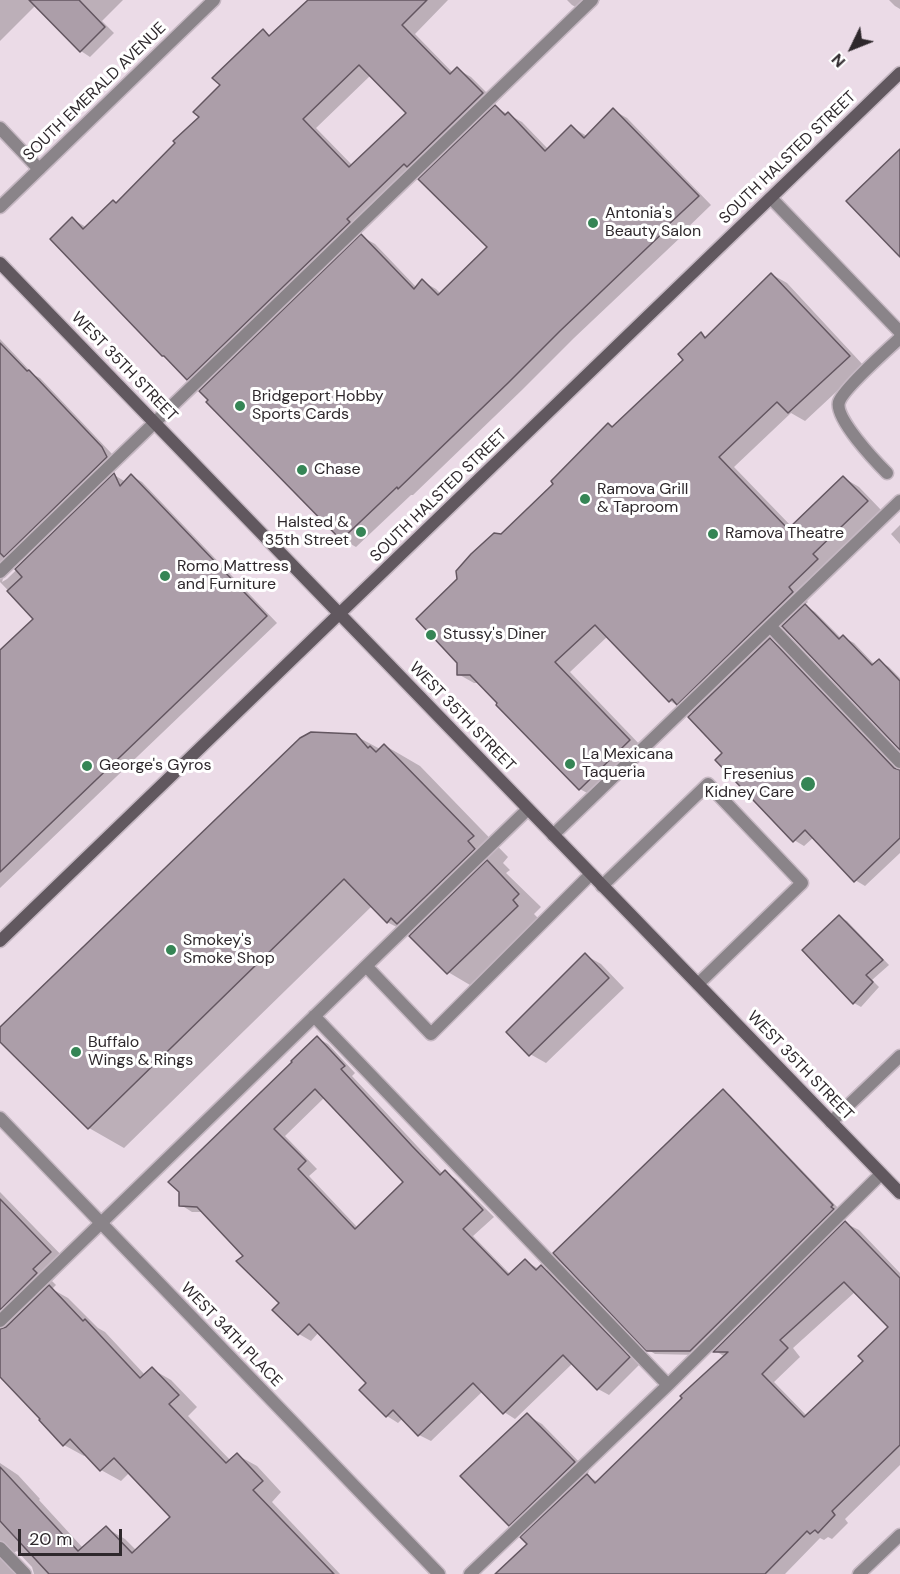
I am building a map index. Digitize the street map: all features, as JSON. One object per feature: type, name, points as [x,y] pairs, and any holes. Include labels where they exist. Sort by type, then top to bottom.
[{"type":"main road","name":"SOUTH HALSTED STREET","points":[[0,941],[900,73]]},
{"type":"main road","name":"WEST 35TH STREET","points":[[0,263],[900,1193]]},
{"type":"street","name":"SOUTH EMERALD AVENUE","points":[[0,207],[214,0]]},
{"type":"street","points":[[0,572],[592,0]]},
{"type":"street","points":[[0,128],[39,169]]},
{"type":"street","points":[[771,198],[900,332]]},
{"type":"street","points":[[887,473],[861,446],[839,410],[839,401],[848,389],[900,338]]},
{"type":"street","points":[[553,835],[900,501]]},
{"type":"street","points":[[770,626],[900,762]]},
{"type":"street","points":[[602,886],[708,784],[802,883],[698,984]]},
{"type":"street","points":[[0,1321],[528,809]]},
{"type":"street","points":[[366,966],[431,1034],[591,874]]},
{"type":"street","points":[[315,1016],[668,1385]]},
{"type":"street","points":[[831,1122],[900,1056]]},
{"type":"street","name":"WEST 34TH PLACE","points":[[0,1118],[439,1574]]},
{"type":"street","points":[[470,1574],[668,1385],[881,1174]]},
{"type":"street","points":[[859,1574],[900,1535]]},
{"type":"street","points":[[0,1548],[25,1574]]},
{"type":"building","points":[[29,0],[79,0],[105,27],[80,52]]},
{"type":"building","points":[[308,0],[427,0],[402,25],[450,74],[457,67],[483,93],[407,167],[404,164],[347,219],[350,222],[187,380],[50,239],[72,217],[83,229],[113,200],[116,203],[175,143],[173,141],[199,117],[193,112],[220,85],[212,78],[263,29],[269,36]],"holes":[[[359,65],[406,113],[349,167],[303,119]]]},
{"type":"building","points":[[495,105],[505,115],[508,112],[545,151],[571,125],[584,138],[613,108],[699,196],[398,489],[397,487],[341,540],[206,402],[208,400],[199,391],[361,234],[414,289],[422,279],[438,295],[487,247],[418,179]]},
{"type":"building","points":[[900,149],[900,257],[846,201]]},
{"type":"building","points":[[771,273],[850,356],[788,413],[777,402],[719,457],[788,529],[843,476],[868,501],[813,554],[818,559],[789,587],[793,592],[677,705],[672,699],[669,702],[595,625],[555,662],[630,740],[579,790],[470,675],[457,675],[457,663],[416,619],[457,579],[456,571],[471,554],[494,533],[501,534],[553,484],[551,481],[608,423],[612,427],[683,360],[678,354],[701,332],[705,338]]},
{"type":"building","points":[[0,343],[102,447],[107,457],[4,557],[0,553]]},
{"type":"building","points":[[114,473],[120,486],[131,474],[267,616],[0,872],[0,650],[33,619],[7,591],[22,577],[15,569]]},
{"type":"building","points":[[805,604],[839,639],[843,635],[872,665],[879,659],[900,681],[900,750],[782,626]]},
{"type":"building","name":"Fresenius Kidney Care","points":[[770,638],[894,768],[900,770],[900,838],[854,882],[805,830],[793,842],[715,760],[722,753],[688,717]]},
{"type":"building","points":[[311,732],[356,734],[368,748],[370,746],[376,752],[384,744],[474,836],[468,841],[475,849],[397,924],[391,918],[387,923],[344,879],[88,1129],[0,1042],[0,1027],[300,738]]},
{"type":"building","points":[[487,860],[519,894],[513,900],[518,906],[447,974],[409,936]]},
{"type":"building","points":[[839,915],[883,960],[866,975],[873,982],[853,1004],[802,950]]},
{"type":"building","points":[[585,953],[609,978],[529,1056],[506,1032]]},
{"type":"building","points":[[317,1036],[345,1066],[341,1069],[412,1146],[440,1175],[445,1170],[483,1210],[463,1229],[508,1275],[525,1259],[536,1270],[541,1265],[630,1357],[597,1390],[563,1355],[503,1414],[473,1383],[418,1436],[393,1410],[386,1417],[359,1390],[366,1383],[309,1324],[298,1335],[272,1310],[279,1303],[236,1261],[243,1256],[197,1207],[179,1206],[179,1192],[168,1182]],"holes":[[[315,1089],[403,1182],[355,1229],[298,1169],[306,1161],[274,1129]]]},
{"type":"building","points":[[723,1089],[833,1205],[831,1207],[834,1209],[690,1351],[646,1351],[553,1253]]},
{"type":"building","points":[[0,1199],[51,1252],[33,1269],[37,1273],[0,1310]]},
{"type":"building","points":[[845,1221],[900,1278],[900,1445],[832,1511],[835,1515],[818,1533],[815,1530],[810,1534],[807,1531],[765,1574],[495,1574],[527,1544],[520,1537],[587,1474],[595,1483],[682,1398],[680,1396],[728,1352],[713,1352]],"holes":[[[844,1282],[888,1327],[858,1356],[863,1361],[804,1417],[762,1374],[788,1348],[780,1340]]]},
{"type":"building","points":[[49,1285],[83,1321],[85,1319],[140,1378],[152,1367],[179,1395],[169,1404],[226,1463],[237,1453],[263,1481],[253,1490],[334,1574],[49,1574],[0,1521],[0,1467],[78,1551],[106,1526],[132,1553],[170,1517],[114,1458],[100,1471],[70,1439],[63,1446],[0,1377],[0,1329],[6,1327]]},
{"type":"building","points":[[527,1413],[575,1462],[509,1526],[460,1476]]},
{"type":"place","name":"Antonia's Beauty Salon","points":[[593,223]]},
{"type":"place","name":"Bridgeport Hobby Sports Cards","points":[[240,406]]},
{"type":"place","name":"Chase","points":[[302,470]]},
{"type":"place","name":"Ramova Grill & Taproom","points":[[585,499]]},
{"type":"place","name":"Halsted & 35th Street","points":[[361,532]]},
{"type":"place","name":"Ramova Theatre","points":[[713,534]]},
{"type":"place","name":"Romo Mattress and Furniture","points":[[165,576]]},
{"type":"place","name":"Stussy's Diner","points":[[431,635]]},
{"type":"place","name":"La Mexicana Taqueria","points":[[570,764]]},
{"type":"place","name":"George's Gyros","points":[[87,766]]},
{"type":"place","name":"Fresenius Kidney Care","points":[[808,784]]},
{"type":"place","name":"Smokey's Smoke Shop","points":[[171,950]]},
{"type":"place","name":"Buffalo Wings & Rings","points":[[76,1052]]}]
